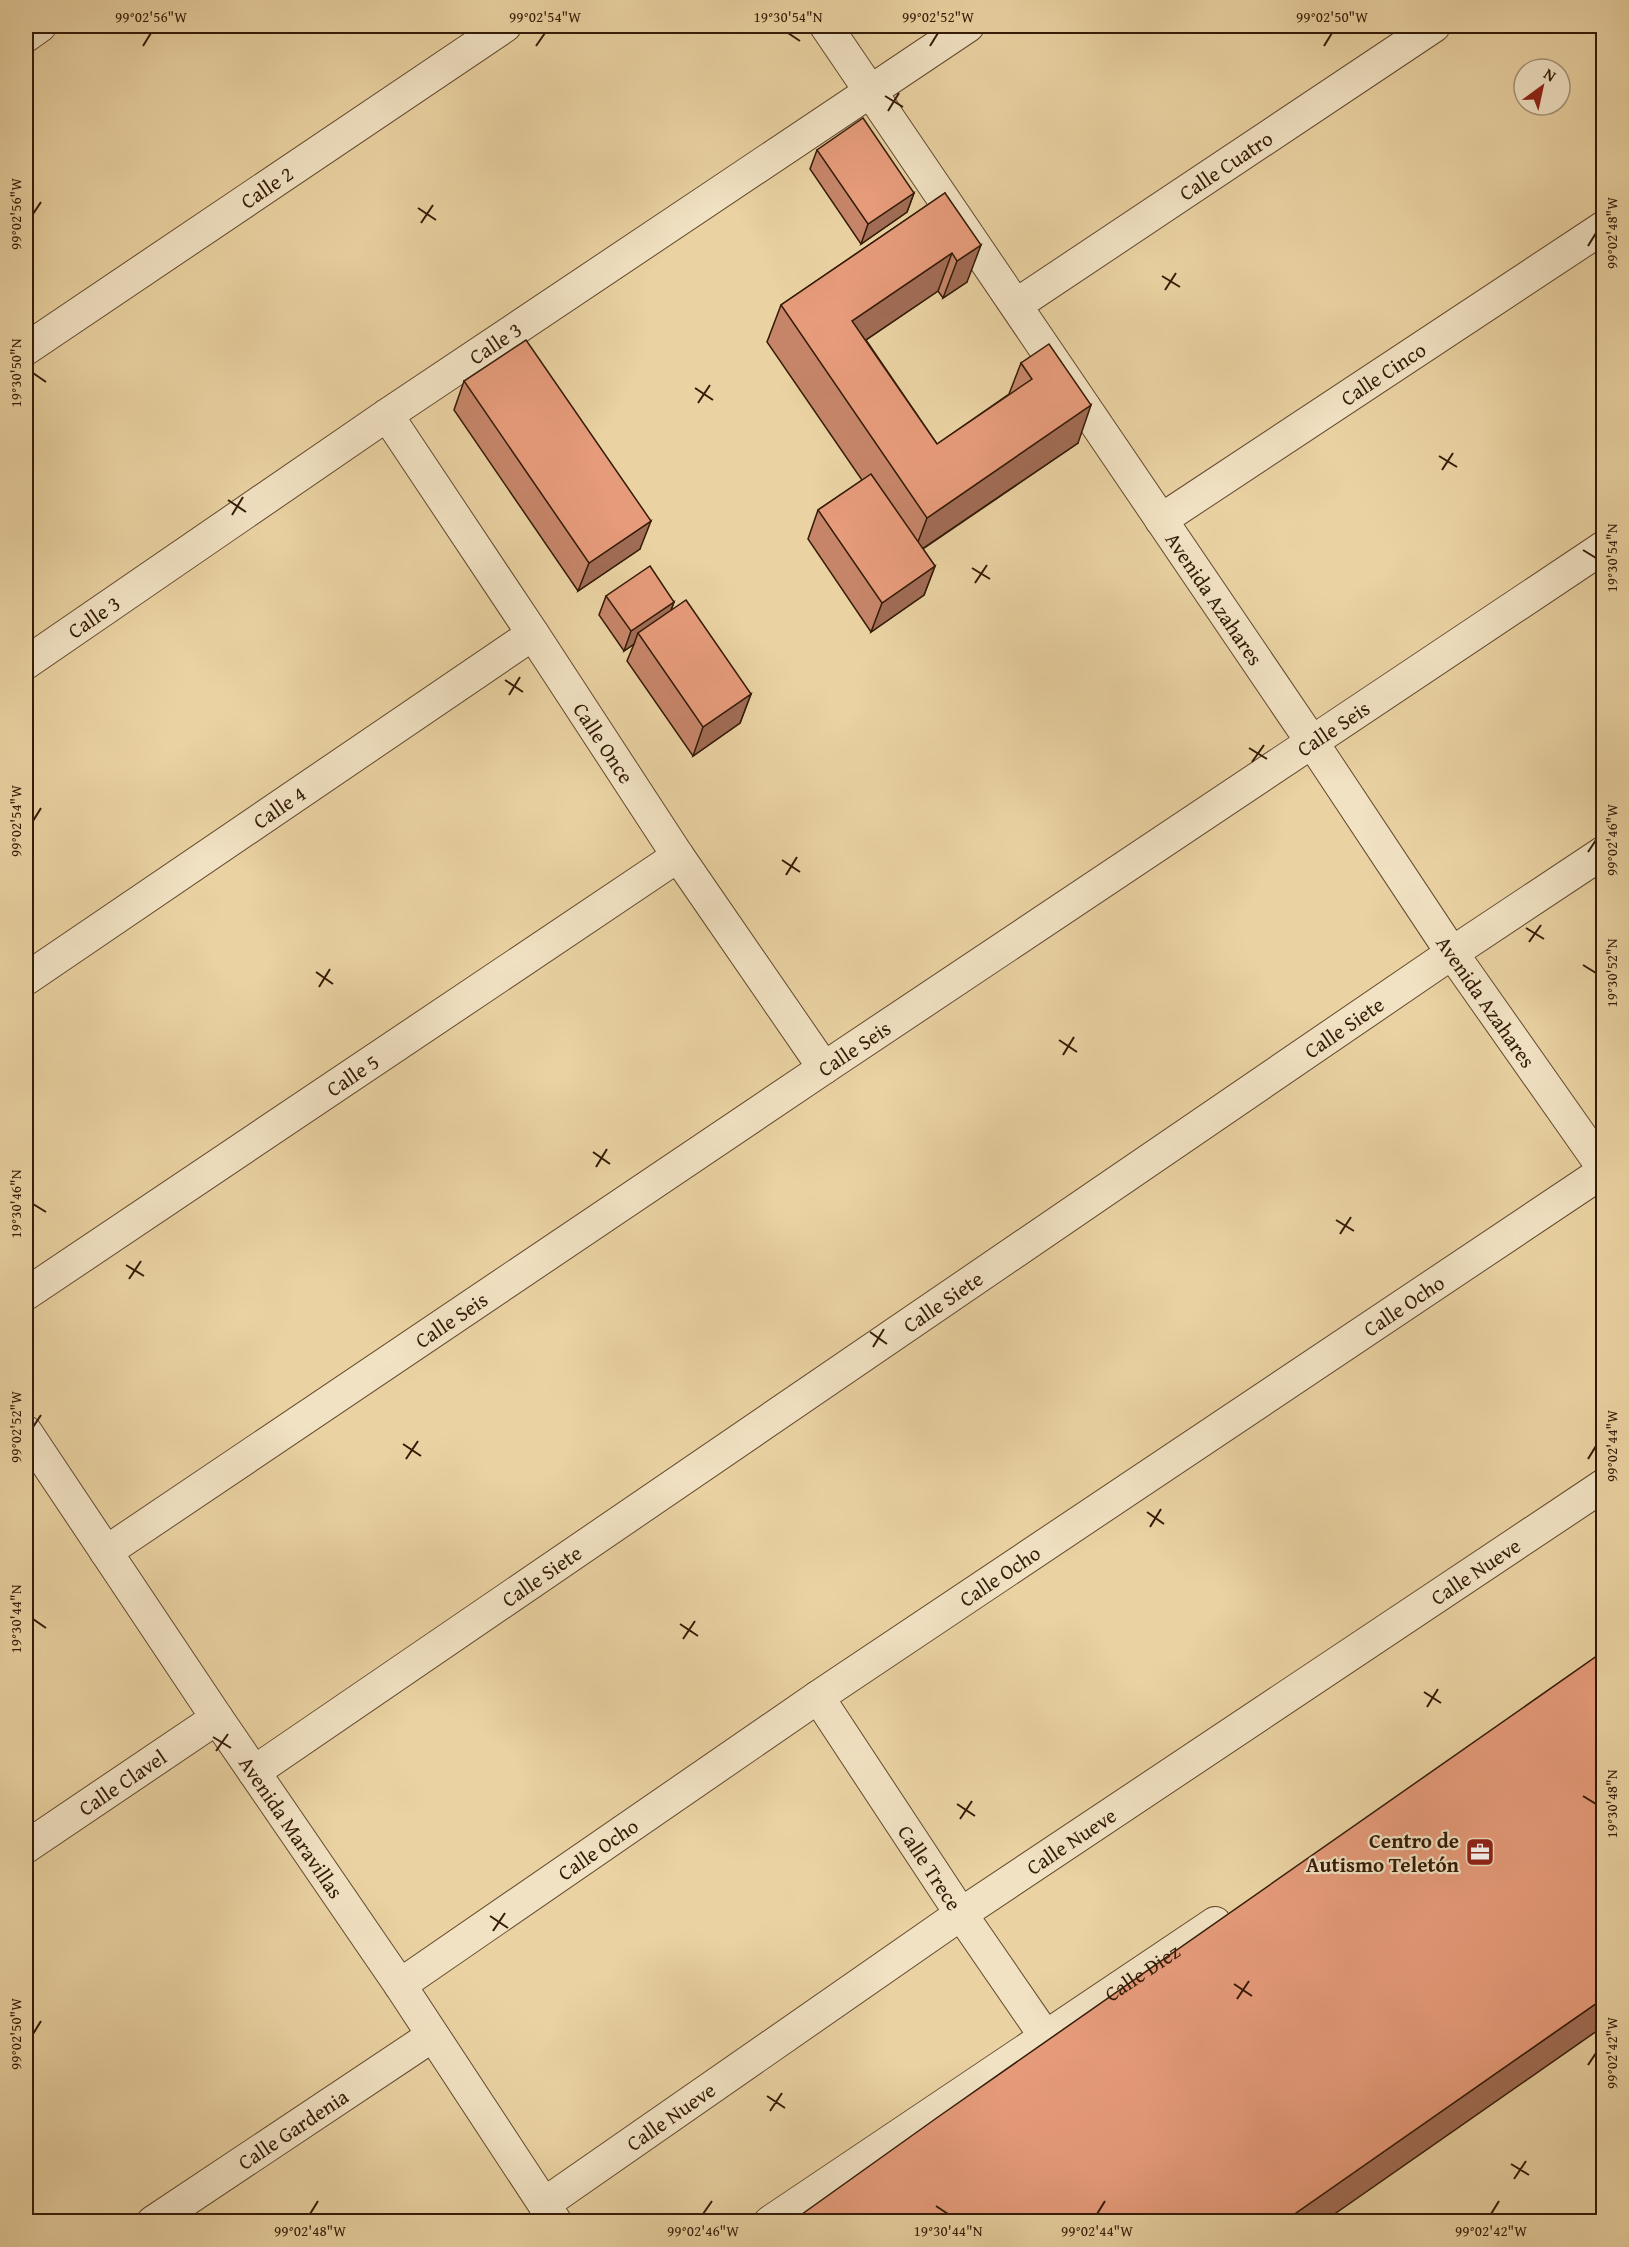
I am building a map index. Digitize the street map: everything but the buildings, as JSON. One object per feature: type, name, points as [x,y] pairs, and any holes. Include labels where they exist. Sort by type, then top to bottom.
[{"type":"street","points":[[26,36],[40,26]]},
{"type":"street","name":"Calle 2","points":[[26,349],[505,26]]},
{"type":"street","name":"Avenida Azahares","points":[[826,26],[1312,741],[1452,953],[1604,1170]]},
{"type":"street","name":"Calle 3","points":[[26,663],[387,415],[968,26]]},
{"type":"street","name":"Calle Cuatro","points":[[1016,305],[1434,26]]},
{"type":"street","name":"Calle Cinco","points":[[1161,520],[1604,227]]},
{"type":"street","name":"Calle Once","points":[[387,415],[678,856],[824,1068]]},
{"type":"street","name":"Calle Seis","points":[[106,1552],[824,1068],[1604,547]]},
{"type":"street","name":"Calle 4","points":[[26,979],[533,634]]},
{"type":"street","name":"Calle Siete","points":[[254,1772],[1452,953],[1604,852]]},
{"type":"street","name":"Calle 5","points":[[26,1294],[678,856]]},
{"type":"street","name":"Calle Ocho","points":[[400,1985],[818,1697],[1604,1170]]},
{"type":"street","name":"Avenida Maravillas","points":[[26,1432],[217,1718],[400,1985],[550,2213]]},
{"type":"street","name":"Calle Nueve","points":[[550,2213],[961,1914],[1604,1485]]},
{"type":"street","name":"Calle Trece","points":[[818,1697],[961,1914],[1045,2036]]},
{"type":"street","name":"Calle Clavel","points":[[26,1847],[217,1718]]},
{"type":"street","name":"Calle Diez","points":[[770,2222],[1238,1908]]},
{"type":"street","name":"Calle Gardenia","points":[[153,2222],[432,2036]]},
{"type":"place","name":"Centro de Autismo Teletón","points":[[1480,1852]]}]
